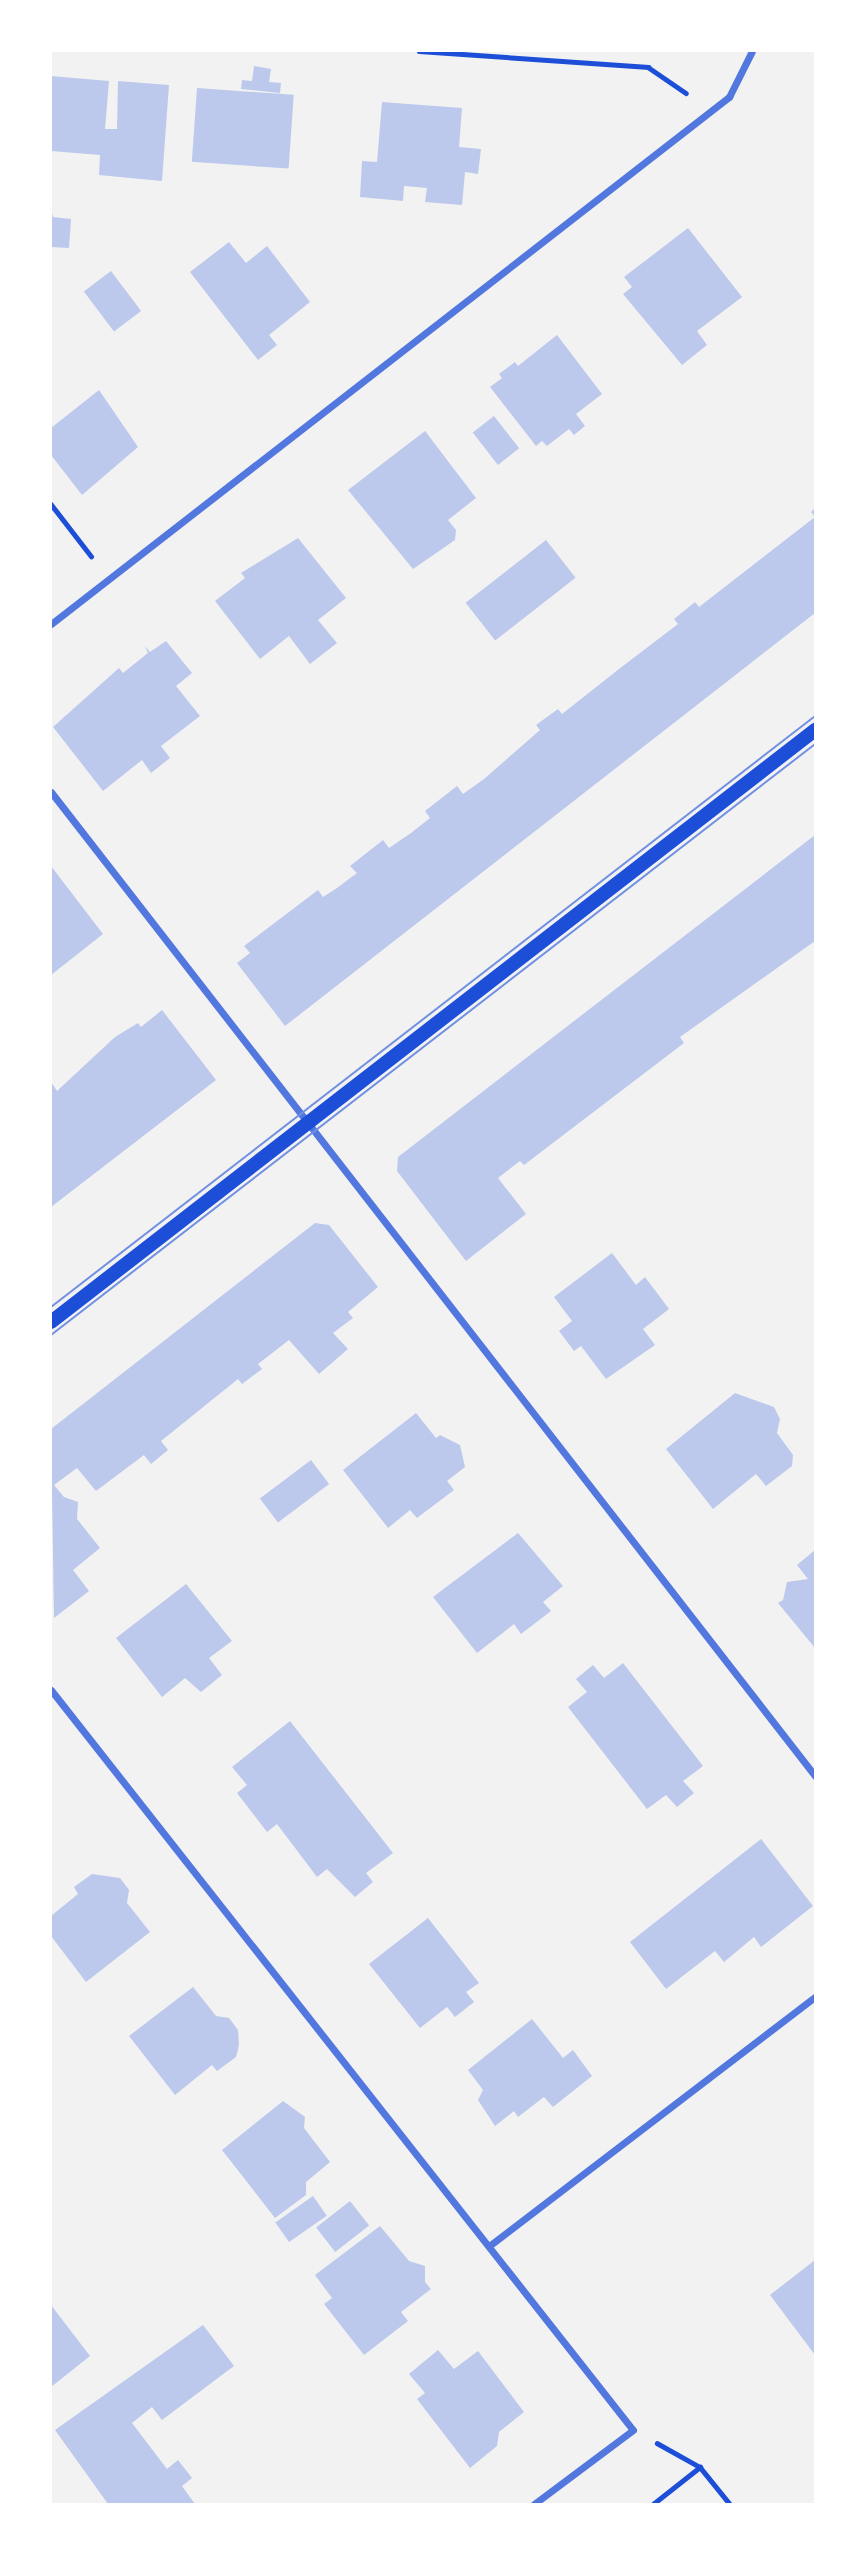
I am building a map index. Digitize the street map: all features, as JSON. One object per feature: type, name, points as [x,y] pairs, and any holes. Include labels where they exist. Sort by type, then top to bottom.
[{"type":"main road","points":[[51,1322],[815,730]]},
{"type":"street","points":[[51,624],[729,97],[752,51]]},
{"type":"street","points":[[51,792],[305,1124],[815,1776]]},
{"type":"street","points":[[51,1690],[633,2430],[534,2504]]},
{"type":"street","points":[[489,2246],[815,1997]]},
{"type":"path","points":[[419,51],[648,67],[685,92],[729,97]]},
{"type":"path","points":[[51,504],[108,578]]},
{"type":"path","points":[[633,2430],[700,2468],[730,2504]]},
{"type":"path","points":[[653,2504],[700,2468]]},
{"type":"building","points":[[254,66],[271,69],[269,82],[281,83],[280,93],[241,89],[242,80],[252,81]]},
{"type":"building","points":[[51,76],[109,81],[105,129],[117,129],[118,81],[169,85],[162,181],[99,175],[100,155],[51,151]]},
{"type":"building","points":[[197,88],[294,95],[289,169],[192,162]]},
{"type":"building","points":[[382,102],[462,108],[459,147],[481,149],[478,174],[465,172],[462,205],[425,202],[427,188],[404,186],[403,201],[360,197],[362,161],[377,162]]},
{"type":"building","points":[[51,209],[53,217],[71,219],[69,248],[51,247]]},
{"type":"building","points":[[688,228],[742,297],[697,331],[707,345],[682,365],[623,294],[632,287],[624,277]]},
{"type":"building","points":[[229,242],[246,263],[267,246],[310,302],[269,335],[277,345],[258,360],[190,272]]},
{"type":"building","points":[[111,271],[141,311],[114,331],[84,291]]},
{"type":"building","points":[[557,335],[602,394],[576,414],[585,426],[574,435],[569,429],[547,446],[542,441],[536,446],[490,387],[502,378],[499,374],[515,362],[518,366]]},
{"type":"building","points":[[99,390],[138,447],[82,495],[51,455],[51,428]]},
{"type":"building","points":[[494,416],[519,448],[498,465],[473,433]]},
{"type":"building","points":[[425,431],[476,498],[448,520],[456,530],[455,540],[413,569],[348,490]]},
{"type":"building","points":[[815,517],[815,613],[285,1026],[237,963],[250,953],[244,946],[318,890],[323,897],[357,873],[350,866],[383,840],[389,848],[411,833],[430,818],[425,811],[457,786],[463,794],[484,779],[540,730],[536,725],[558,709],[562,714],[678,624],[674,619],[695,602],[699,607]]},
{"type":"building","points":[[298,538],[346,598],[318,620],[337,643],[310,664],[289,636],[260,659],[215,601],[245,578],[241,573]]},
{"type":"building","points":[[546,540],[576,578],[495,641],[466,603]]},
{"type":"building","points":[[166,641],[192,673],[176,686],[200,716],[161,746],[170,758],[151,773],[142,760],[103,791],[53,727],[119,668],[123,673],[148,653],[145,646],[150,652]]},
{"type":"building","points":[[815,835],[815,941],[680,1037],[684,1043],[524,1165],[520,1161],[498,1178],[526,1214],[466,1261],[397,1171],[398,1157]]},
{"type":"building","points":[[51,866],[103,934],[51,975]]},
{"type":"building","points":[[162,1010],[216,1080],[51,1207],[51,1082],[57,1091],[115,1037],[138,1023],[141,1027]]},
{"type":"building","points":[[315,1223],[329,1225],[378,1287],[348,1312],[353,1318],[333,1333],[348,1349],[319,1374],[289,1340],[258,1364],[262,1369],[242,1384],[238,1379],[161,1441],[168,1450],[151,1464],[144,1455],[96,1491],[77,1468],[54,1485],[64,1497],[78,1502],[77,1519],[100,1548],[73,1570],[89,1591],[54,1618],[51,1429]]},
{"type":"building","points":[[612,1253],[636,1285],[645,1277],[669,1309],[643,1329],[655,1345],[606,1379],[581,1346],[574,1351],[559,1331],[572,1321],[554,1297]]},
{"type":"building","points":[[735,1393],[774,1407],[780,1419],[777,1433],[793,1455],[792,1466],[766,1486],[756,1474],[713,1509],[666,1449]]},
{"type":"building","points":[[416,1413],[436,1438],[440,1435],[460,1445],[465,1467],[447,1481],[454,1490],[417,1518],[410,1510],[388,1528],[343,1470]]},
{"type":"building","points":[[311,1460],[329,1484],[278,1522],[260,1499]]},
{"type":"building","points":[[518,1533],[563,1586],[543,1602],[551,1611],[521,1634],[514,1624],[477,1653],[433,1597]]},
{"type":"building","points":[[815,1550],[815,1648],[778,1603],[783,1600],[787,1582],[808,1579],[797,1565]]},
{"type":"building","points":[[186,1584],[232,1641],[209,1658],[222,1675],[201,1692],[185,1678],[162,1697],[116,1638]]},
{"type":"building","points":[[623,1663],[703,1766],[683,1781],[694,1793],[677,1807],[666,1795],[647,1809],[568,1707],[587,1692],[576,1679],[593,1665],[604,1678]]},
{"type":"building","points":[[290,1721],[393,1853],[366,1873],[373,1882],[355,1897],[327,1869],[317,1877],[277,1824],[267,1832],[237,1793],[247,1785],[232,1767]]},
{"type":"building","points":[[761,1839],[813,1906],[761,1947],[754,1937],[724,1962],[715,1951],[666,1989],[630,1942]]},
{"type":"building","points":[[92,1874],[120,1878],[129,1890],[127,1903],[150,1932],[86,1982],[51,1936],[51,1916],[78,1894],[74,1887]]},
{"type":"building","points":[[428,1918],[479,1983],[466,1992],[474,2002],[455,2017],[447,2007],[420,2028],[369,1964]]},
{"type":"building","points":[[193,1987],[216,2016],[229,2018],[238,2030],[239,2045],[236,2057],[217,2071],[212,2065],[175,2095],[129,2036]]},
{"type":"building","points":[[532,2019],[563,2058],[573,2050],[592,2076],[553,2107],[544,2097],[518,2117],[514,2111],[495,2126],[478,2100],[483,2090],[468,2070]]},
{"type":"building","points":[[283,2101],[305,2117],[304,2128],[330,2162],[306,2182],[306,2195],[275,2218],[222,2150]]},
{"type":"building","points":[[313,2196],[327,2216],[289,2242],[275,2222]]},
{"type":"building","points":[[350,2201],[369,2225],[335,2252],[316,2227]]},
{"type":"building","points":[[380,2226],[409,2261],[425,2266],[425,2282],[431,2289],[401,2312],[408,2321],[364,2355],[324,2304],[332,2298],[315,2275]]},
{"type":"building","points":[[815,2260],[815,2355],[770,2295]]},
{"type":"building","points":[[51,2305],[90,2356],[51,2387]]},
{"type":"building","points":[[203,2325],[234,2366],[162,2420],[152,2407],[132,2423],[167,2469],[178,2460],[192,2478],[182,2486],[195,2504],[108,2504],[55,2430]]},
{"type":"building","points":[[438,2350],[454,2369],[478,2351],[524,2412],[499,2432],[497,2446],[470,2468],[417,2399],[425,2393],[409,2374]]},
{"type":"tram line","points":[[51,1307],[815,716]]},
{"type":"tram line","points":[[51,1335],[815,744]]}]
